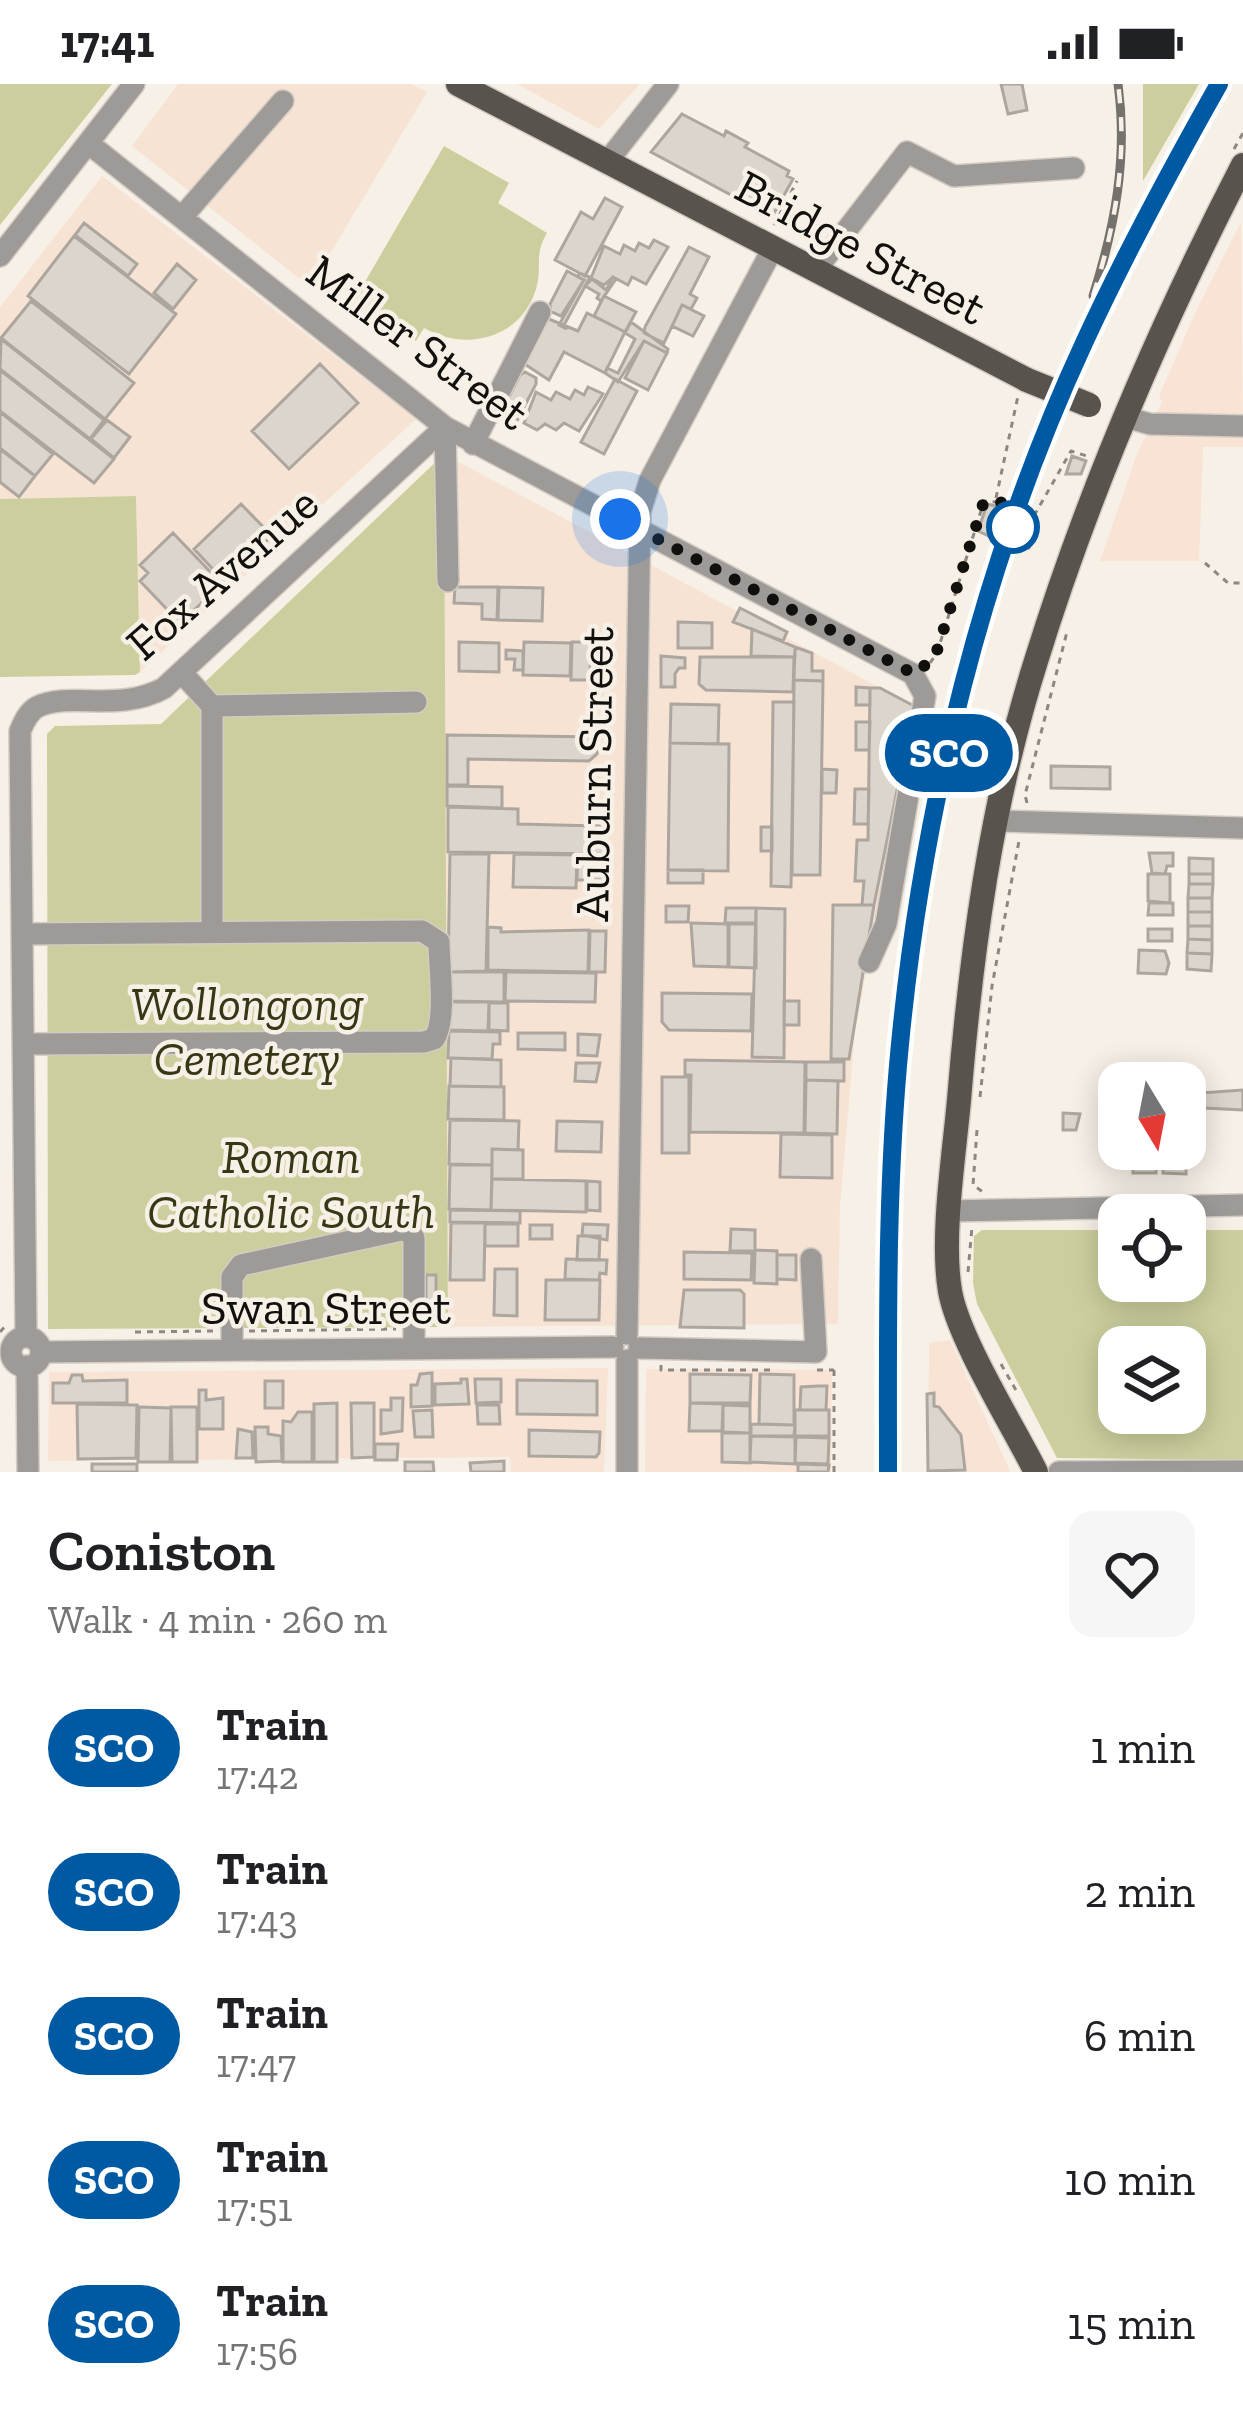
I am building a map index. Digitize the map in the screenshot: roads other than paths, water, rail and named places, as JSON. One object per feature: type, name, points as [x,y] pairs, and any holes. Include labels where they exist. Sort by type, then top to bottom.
[{"type":"main road","name":"Bridge Street","points":[[458,84],[607,161],[773,238],[815,271],[1023,387],[1125,417]]},
{"type":"main road","points":[[1036,1472],[953,1306],[949,1280],[962,1219],[968,1002],[997,820],[1035,664],[1125,417],[1243,165]]},
{"type":"street","points":[[0,256],[134,84]]},
{"type":"street","points":[[607,161],[668,84]]},
{"type":"street","points":[[182,217],[283,101]]},
{"type":"street","name":"Miller Street","points":[[88,143],[446,427],[914,674],[925,696],[886,924],[869,962]]},
{"type":"street","points":[[815,271],[907,152],[954,176],[1074,168]]},
{"type":"street","name":"Auburn Street","points":[[627,1472],[640,512],[650,480],[773,238]]},
{"type":"street","points":[[473,444],[540,312]]},
{"type":"street","name":"Bridge Street","points":[[1125,417],[1150,424],[1243,426]]},
{"type":"street","points":[[446,427],[448,581]]},
{"type":"street","name":"Fox Avenue","points":[[24,934],[20,731],[26,717],[36,707],[52,703],[148,697],[183,674],[446,427]]},
{"type":"street","points":[[183,674],[212,706],[212,932]]},
{"type":"street","points":[[212,706],[416,702]]},
{"type":"street","points":[[997,820],[1243,828]]},
{"type":"street","points":[[25,1044],[434,1040],[440,1033],[439,941],[431,934],[24,934],[17,1348],[28,1472]]},
{"type":"street","points":[[962,1219],[1240,1207]]},
{"type":"street","points":[[232,1350],[232,1277],[241,1265],[406,1229],[414,1238],[414,1348]]},
{"type":"street","name":"Swan Street","points":[[17,1348],[626,1347],[814,1361],[811,1259]]},
{"type":"street","points":[[1059,1472],[1243,1471]]},
{"type":"railway","points":[[1093,296],[1117,192],[1118,84]]},
{"type":"railway","points":[[888,1472],[890,1204],[900,1044],[924,864],[963,686],[987,597],[1048,425],[1116,277],[1219,84]]},
{"type":"train","name":"SCO","points":[[888,1472],[889,1209],[898,1071],[922,883],[955,723],[1003,555],[1083,345],[1146,215],[1219,84]]},
{"type":"park label","name":"Wollongong Cemetery","points":[[247,1030]]},
{"type":"park label","name":"Roman Catholic South","points":[[291,1184]]}]
